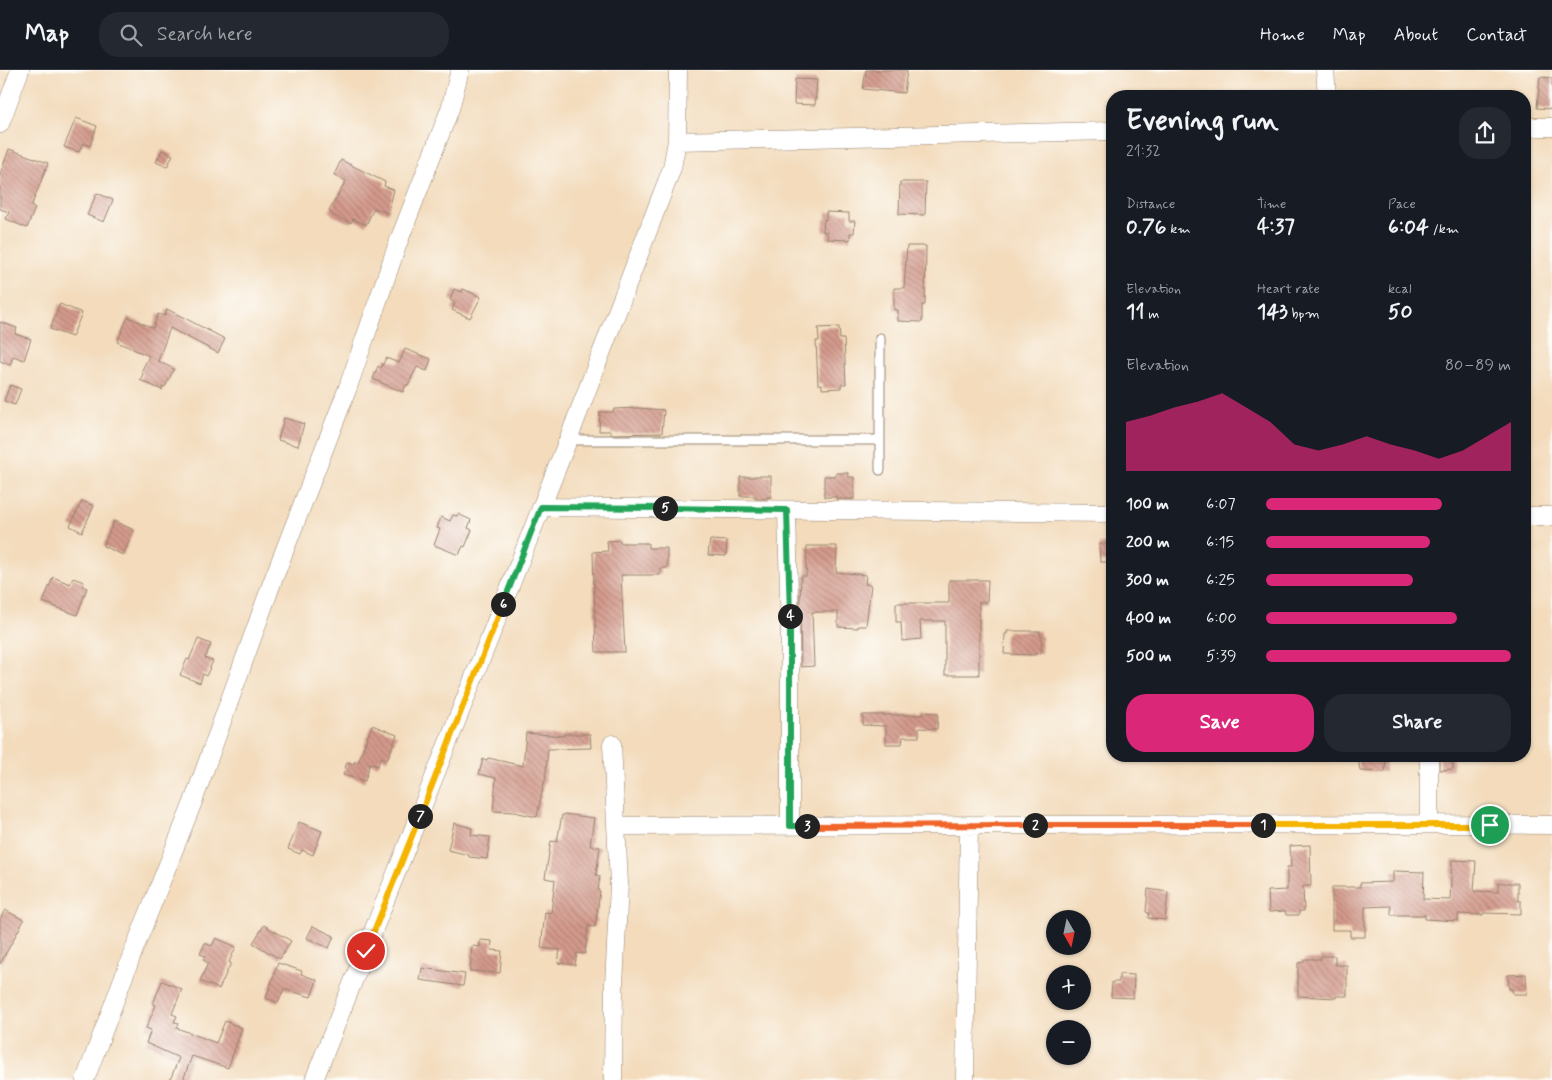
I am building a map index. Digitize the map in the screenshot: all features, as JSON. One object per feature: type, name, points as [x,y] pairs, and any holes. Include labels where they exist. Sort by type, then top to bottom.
[{"type":"street","points":[[0,124],[20,70]]},
{"type":"street","points":[[85,1080],[193,802],[273,580],[347,390],[398,242],[450,109],[460,70]]},
{"type":"street","points":[[314,1080],[568,440],[672,168],[677,141],[678,70]]},
{"type":"street","points":[[1325,70],[1326,90]]},
{"type":"street","points":[[1531,127],[1552,127]]},
{"type":"street","points":[[677,141],[1106,131]]},
{"type":"street","points":[[541,507],[1106,513]]},
{"type":"street","points":[[787,510],[790,637],[790,826]]},
{"type":"street","points":[[1531,516],[1552,516]]},
{"type":"street","points":[[612,744],[618,884],[613,1080]]},
{"type":"street","points":[[1429,762],[1429,824]]},
{"type":"street","points":[[616,826],[1429,824],[1552,826]]},
{"type":"street","points":[[964,1080],[969,825]]},
{"type":"lane","points":[[880,338],[880,470]]},
{"type":"lane","points":[[568,440],[880,440]]},
{"type":"building","points":[[866,70],[907,70],[904,93],[863,89]]},
{"type":"building","points":[[1540,77],[1552,78],[1552,109],[1537,108]]},
{"type":"building","points":[[795,79],[817,80],[815,105],[794,104]]},
{"type":"building","points":[[76,118],[97,126],[90,146],[83,143],[79,152],[64,147]]},
{"type":"building","points":[[9,149],[48,163],[31,207],[35,208],[27,228],[6,219],[9,212],[0,209],[0,174]]},
{"type":"building","points":[[162,150],[173,155],[167,167],[156,162]]},
{"type":"building","points":[[341,160],[385,182],[384,186],[394,190],[388,213],[374,208],[366,225],[353,219],[351,223],[334,216],[329,211],[346,181],[334,175]]},
{"type":"building","points":[[900,182],[926,182],[925,215],[899,214]]},
{"type":"building","points":[[97,193],[113,200],[104,222],[87,215]]},
{"type":"building","points":[[826,212],[849,213],[849,221],[855,221],[854,233],[850,233],[850,240],[827,239],[827,232],[823,232]]},
{"type":"building","points":[[907,246],[926,246],[925,305],[922,305],[922,322],[898,321],[898,310],[894,310],[894,288],[904,288]]},
{"type":"building","points":[[454,289],[462,292],[463,289],[481,297],[470,318],[452,310],[455,303],[450,300]]},
{"type":"building","points":[[60,304],[82,313],[72,337],[50,329]]},
{"type":"building","points":[[167,309],[225,339],[218,353],[170,328],[158,361],[174,369],[162,390],[140,380],[143,374],[141,372],[149,356],[117,342],[128,317],[153,328],[158,314],[165,316]]},
{"type":"building","points":[[0,322],[17,328],[15,334],[31,339],[24,360],[13,356],[10,365],[0,361]]},
{"type":"building","points":[[839,327],[840,339],[844,339],[846,384],[841,384],[841,388],[822,389],[822,384],[818,384],[816,341],[819,341],[818,328]]},
{"type":"building","points":[[405,349],[431,359],[427,371],[417,367],[403,392],[373,379],[378,366],[381,368],[386,358],[399,363]]},
{"type":"building","points":[[10,385],[21,389],[15,405],[4,401]]},
{"type":"building","points":[[614,409],[664,410],[662,433],[611,434],[611,431],[599,431],[600,412],[613,412]]},
{"type":"building","points":[[284,418],[304,424],[298,446],[278,440]]},
{"type":"building","points":[[836,473],[848,473],[848,477],[854,477],[854,499],[824,497],[824,476],[836,476]]},
{"type":"building","points":[[771,476],[771,497],[755,499],[755,496],[740,496],[740,477]]},
{"type":"building","points":[[82,501],[94,506],[82,532],[70,526]]},
{"type":"building","points":[[458,514],[471,520],[468,528],[472,530],[465,547],[463,546],[459,555],[434,545],[440,529],[437,528],[441,517],[450,521],[453,515],[457,516]]},
{"type":"building","points":[[114,521],[134,530],[123,555],[103,546]]},
{"type":"building","points":[[620,540],[620,543],[648,543],[648,548],[667,548],[667,568],[660,568],[660,575],[621,575],[625,652],[596,652],[593,552],[608,551],[607,541]]},
{"type":"building","points":[[710,540],[727,541],[726,556],[708,555]]},
{"type":"building","points":[[1099,544],[1106,544],[1106,562],[1100,562]]},
{"type":"building","points":[[807,546],[837,546],[836,572],[866,575],[865,584],[871,585],[866,626],[858,626],[858,628],[838,627],[838,612],[812,612],[814,666],[801,667],[801,576],[806,576]]},
{"type":"building","points":[[53,577],[70,584],[73,578],[84,582],[82,586],[87,588],[77,615],[43,602]]},
{"type":"building","points":[[949,580],[988,580],[987,602],[979,602],[979,675],[945,675],[945,621],[920,621],[921,639],[902,641],[901,622],[896,622],[896,603],[949,603]]},
{"type":"building","points":[[1007,631],[1040,631],[1040,636],[1042,636],[1041,653],[1035,653],[1035,655],[1004,654],[1005,634],[1007,634]]},
{"type":"building","points":[[198,639],[211,644],[205,658],[213,661],[206,676],[203,674],[200,683],[180,675]]},
{"type":"building","points":[[923,712],[938,713],[937,729],[919,728],[919,737],[903,737],[902,744],[886,744],[886,726],[863,725],[863,715],[923,715]]},
{"type":"building","points":[[372,725],[397,735],[387,760],[381,757],[378,766],[370,763],[365,781],[343,775],[347,762],[354,764],[355,761],[358,762]]},
{"type":"building","points":[[526,733],[564,736],[564,734],[590,734],[591,748],[548,749],[545,782],[537,817],[514,812],[493,811],[496,778],[479,774],[483,759],[487,760],[488,758],[523,766]]},
{"type":"building","points":[[1359,762],[1386,762],[1385,772],[1360,771]]},
{"type":"building","points":[[1440,762],[1453,762],[1453,769],[1440,770]]},
{"type":"building","points":[[562,815],[594,818],[590,846],[600,847],[596,875],[600,876],[598,891],[600,891],[595,927],[588,926],[585,954],[577,953],[575,965],[558,963],[560,950],[541,948],[545,912],[551,913],[555,880],[545,878],[551,841],[557,842]]},
{"type":"building","points":[[299,822],[322,831],[313,855],[302,850],[300,854],[288,849]]},
{"type":"building","points":[[454,823],[472,828],[471,835],[490,837],[487,859],[469,857],[469,855],[448,850]]},
{"type":"building","points":[[1310,845],[1311,886],[1303,886],[1304,911],[1299,911],[1299,915],[1286,915],[1285,911],[1269,912],[1268,891],[1287,890],[1287,867],[1291,867],[1290,846]]},
{"type":"building","points":[[1452,860],[1476,861],[1474,891],[1498,892],[1498,883],[1518,883],[1518,901],[1521,901],[1521,914],[1458,914],[1458,921],[1425,919],[1425,915],[1391,915],[1391,906],[1365,907],[1365,937],[1350,937],[1350,930],[1332,930],[1332,887],[1360,887],[1360,883],[1393,882],[1393,871],[1424,872],[1423,899],[1450,900]]},
{"type":"building","points":[[1148,889],[1168,892],[1165,920],[1148,918],[1149,913],[1146,912]]},
{"type":"building","points":[[5,910],[24,920],[0,964],[0,919]]},
{"type":"building","points":[[264,925],[291,941],[280,959],[253,943]]},
{"type":"building","points":[[313,926],[334,936],[329,948],[307,938]]},
{"type":"building","points":[[216,938],[236,947],[219,989],[200,981],[208,963],[203,960],[205,956],[200,954],[205,943],[212,946]]},
{"type":"building","points":[[480,940],[492,941],[491,950],[502,951],[500,973],[470,971],[472,946],[480,947]]},
{"type":"building","points":[[1321,956],[1335,956],[1335,965],[1347,965],[1347,996],[1336,996],[1336,998],[1298,996],[1298,963],[1304,962],[1304,959],[1321,959]]},
{"type":"building","points":[[278,963],[302,971],[301,974],[317,980],[311,997],[284,989],[278,1003],[266,998]]},
{"type":"building","points":[[422,968],[465,974],[463,986],[420,980]]},
{"type":"building","points":[[1119,974],[1134,975],[1133,998],[1111,997],[1112,982],[1119,982]]},
{"type":"building","points":[[1526,974],[1527,994],[1513,994],[1512,989],[1509,989],[1508,975]]},
{"type":"building","points":[[162,981],[182,989],[172,1014],[177,1016],[174,1022],[179,1023],[177,1028],[216,1043],[225,1021],[242,1028],[228,1068],[192,1056],[183,1080],[170,1080],[179,1058],[146,1043],[151,1030],[146,1028],[156,1005],[153,1004]]},
{"type":"route","points":[[366,951],[541,507],[787,510],[790,637],[790,826],[1490,825]]}]
